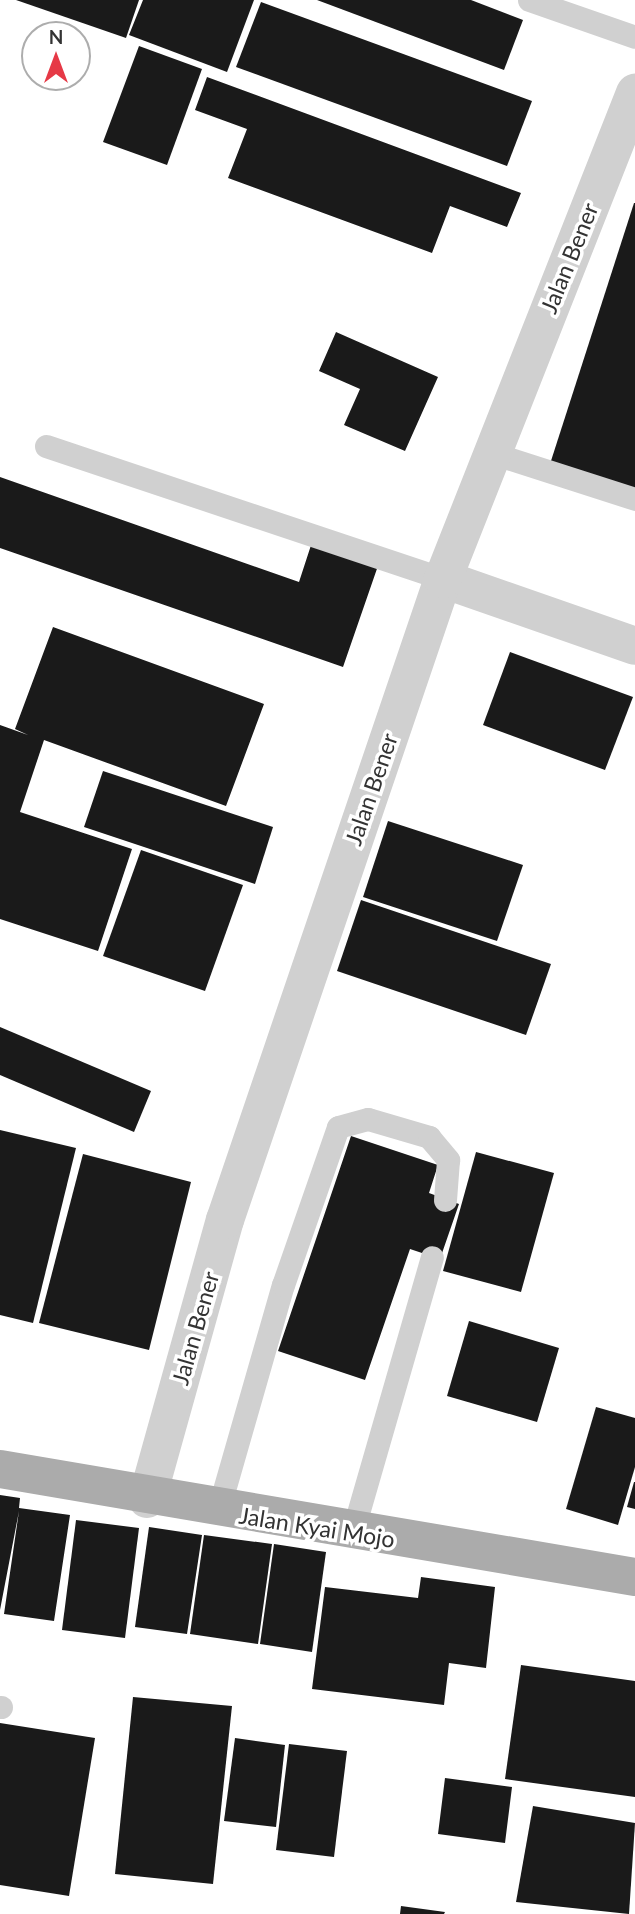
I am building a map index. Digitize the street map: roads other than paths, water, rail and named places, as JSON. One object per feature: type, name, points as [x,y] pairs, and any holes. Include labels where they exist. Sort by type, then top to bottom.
[{"type":"main road","name":"Jalan Kyai Mojo","points":[[0,1469],[147,1499],[352,1534],[635,1577]]},
{"type":"street","name":"Jalan Bener","points":[[147,1499],[225,1220],[443,579],[635,93]]},
{"type":"street","points":[[443,579],[635,646]]},
{"type":"lane","points":[[529,0],[635,37]]},
{"type":"lane","points":[[46,446],[443,579]]},
{"type":"lane","points":[[492,453],[635,499]]},
{"type":"lane","points":[[218,1511],[283,1285],[338,1127],[368,1119],[429,1136],[448,1160],[445,1200]]},
{"type":"lane","points":[[352,1534],[432,1256]]}]
